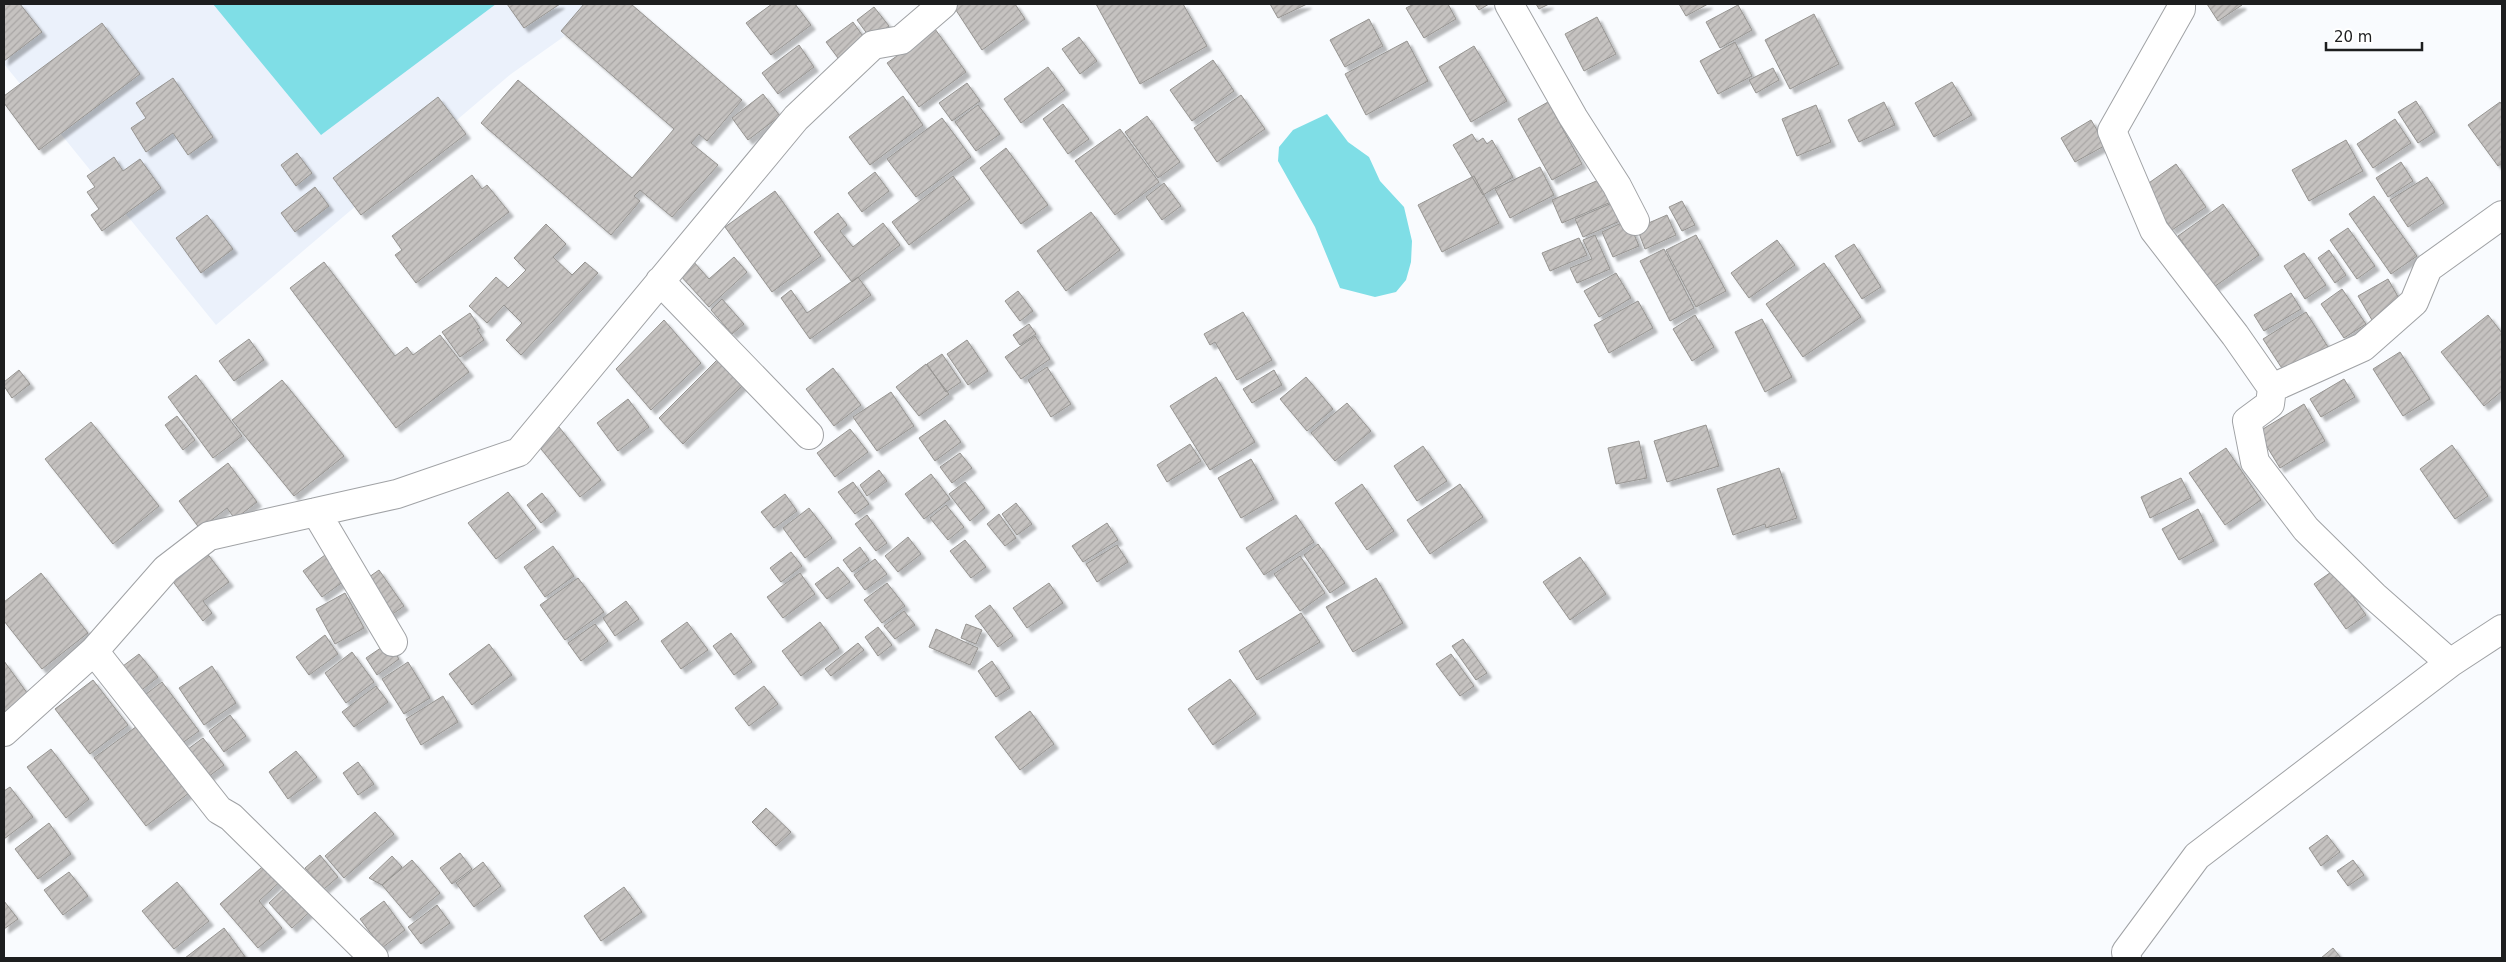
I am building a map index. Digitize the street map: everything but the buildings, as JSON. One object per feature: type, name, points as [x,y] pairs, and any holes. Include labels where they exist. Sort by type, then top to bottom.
[{"type":"street","points":[[4,732],[21,714],[94,651],[166,569],[209,536],[397,494],[519,452],[796,118],[873,45],[901,40],[943,4]]},
{"type":"street","points":[[1508,4],[1573,117],[1618,186],[1635,221]]},
{"type":"street","points":[[2181,4],[2171,26],[2112,131],[2154,230],[2235,335],[2272,388],[2270,404],[2247,421],[2255,462],[2306,529],[2374,596],[2450,663]]},
{"type":"street","points":[[2272,388],[2363,347],[2414,302],[2428,268],[2501,217]]},
{"type":"street","points":[[660,282],[809,434]]},
{"type":"street","points":[[316,512],[394,642]]},
{"type":"street","points":[[2127,958],[2126,952],[2198,856],[2450,663],[2502,630]]},
{"type":"street","points":[[94,651],[218,810],[232,816],[374,958]]},
{"type":"shaded area","points":[[4,4],[610,4],[511,74],[216,325],[4,64]]},
{"type":"water","points":[[213,4],[496,4],[321,135]]},
{"type":"water","points":[[1327,114],[1348,142],[1369,157],[1380,181],[1404,207],[1412,241],[1411,262],[1406,280],[1396,292],[1375,297],[1340,288],[1315,227],[1278,161],[1279,147],[1293,130]]}]
